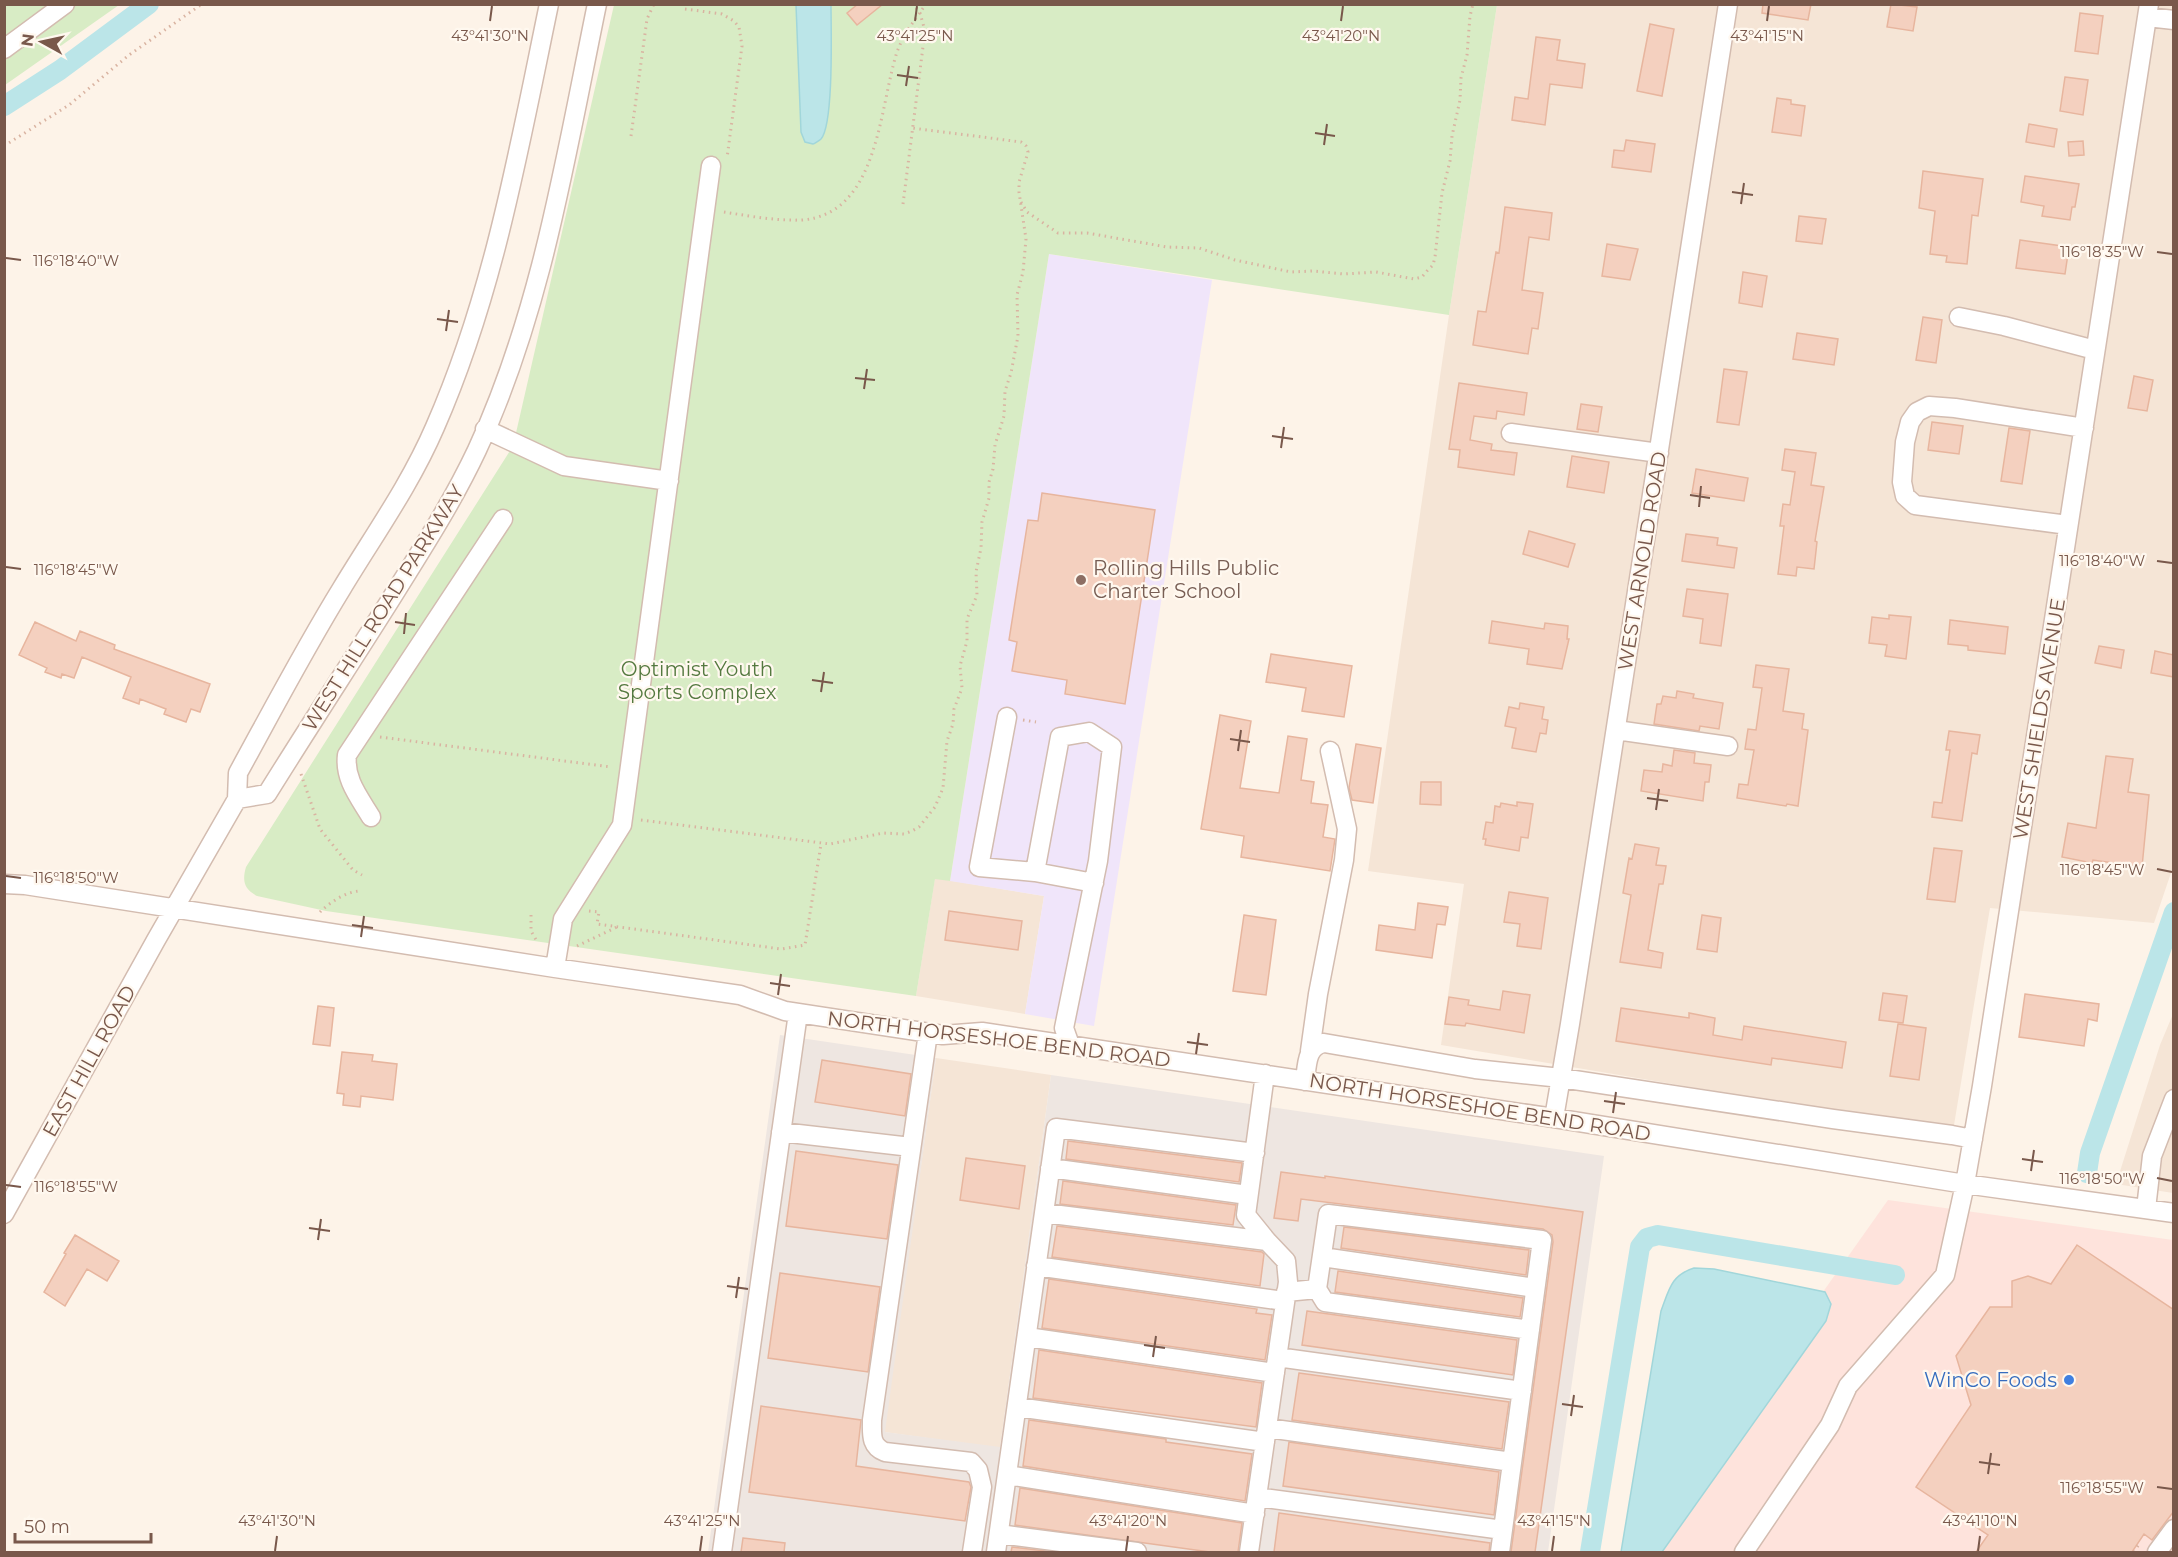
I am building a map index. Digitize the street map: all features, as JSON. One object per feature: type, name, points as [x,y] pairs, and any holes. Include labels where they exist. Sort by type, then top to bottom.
[{"type":"street","points":[[4,49],[65,4]]},
{"type":"street","name":"WEST HILL ROAD PARKWAY","points":[[174,909],[237,799],[238,773],[326,614],[400,497],[434,429],[460,365],[486,286],[507,202],[549,4]]},
{"type":"street","name":"WEST HILL ROAD PARKWAY","points":[[237,799],[267,794],[441,521],[485,429],[505,381],[534,289],[553,213],[597,4]]},
{"type":"street","name":"WEST ARNOLD ROAD","points":[[1554,1118],[1728,4]]},
{"type":"street","points":[[2148,11],[2174,20]]},
{"type":"street","name":"WEST SHIELDS AVENUE","points":[[1743,1552],[1830,1425],[1848,1386],[1945,1275],[1965,1184],[2148,11]]},
{"type":"street","points":[[555,968],[563,919],[622,825],[711,166]]},
{"type":"street","points":[[1959,317],[2004,326],[2095,350]]},
{"type":"street","points":[[2068,525],[1916,505],[1905,496],[1902,482],[1905,442],[1910,422],[1917,412],[1929,406],[2084,428]]},
{"type":"street","points":[[485,429],[564,466],[669,481]]},
{"type":"street","points":[[1511,433],[1659,453]]},
{"type":"street","points":[[371,817],[349,780],[345,767],[347,755],[503,519]]},
{"type":"street","points":[[1007,717],[979,867],[1035,872],[1094,884]]},
{"type":"street","points":[[1616,730],[1728,746]]},
{"type":"street","points":[[1035,872],[1060,737],[1089,732],[1112,747],[1094,884],[1064,1028],[1070,1045]]},
{"type":"street","points":[[1305,1081],[1318,994],[1344,860],[1347,829],[1330,751]]},
{"type":"street","name":"NORTH HORSESHOE BEND ROAD","points":[[4,884],[25,885],[740,995],[785,1011],[928,1033],[943,1035],[982,1032],[1554,1118],[1965,1184],[2174,1213]]},
{"type":"street","name":"EAST HILL ROAD","points":[[4,1214],[174,909]]},
{"type":"street","points":[[722,1552],[798,1012]]},
{"type":"street","points":[[928,1033],[872,1420],[872,1439],[877,1449],[885,1452],[971,1462],[978,1470],[981,1486],[972,1552]]},
{"type":"street","points":[[1310,1051],[1316,1044],[1324,1043],[1475,1069],[1561,1078],[1972,1139]]},
{"type":"street","points":[[1249,1552],[1285,1297],[1286,1261],[1246,1215],[1265,1074]]},
{"type":"street","points":[[2146,1209],[2152,1155],[2174,1099]]},
{"type":"street","points":[[996,1552],[1056,1128],[1255,1153]]},
{"type":"street","points":[[781,1132],[911,1147]]},
{"type":"street","points":[[1050,1168],[1248,1195]]},
{"type":"street","points":[[1044,1213],[1267,1241]]},
{"type":"street","points":[[1500,1552],[1522,1391],[1530,1330],[1535,1288],[1542,1240],[1328,1214],[1317,1289],[1325,1302],[1530,1330]]},
{"type":"street","points":[[1323,1257],[1535,1288]]},
{"type":"street","points":[[1036,1266],[1285,1297],[1317,1289]]},
{"type":"street","points":[[1027,1336],[1522,1391]]},
{"type":"street","points":[[1017,1407],[1512,1462]]},
{"type":"street","points":[[1007,1475],[1256,1505],[1503,1530]]},
{"type":"street","points":[[2157,1552],[2174,1529]]},
{"type":"street","points":[[999,1534],[1137,1552]]},
{"type":"path","points":[[4,146],[69,105],[129,55],[202,4]]},
{"type":"path","points":[[631,136],[647,19],[654,4]]},
{"type":"path","points":[[687,4],[690,10]]},
{"type":"path","points":[[903,204],[925,31],[920,12],[913,4]]},
{"type":"path","points":[[719,212],[772,219],[803,220],[831,212],[856,191],[872,150],[897,52],[904,35],[926,4]]},
{"type":"path","points":[[1020,200],[1027,212],[1058,233],[1087,233],[1167,247],[1199,248],[1235,260],[1291,272],[1320,271],[1344,274],[1376,272],[1406,278],[1422,277],[1433,265],[1435,257],[1473,4]]},
{"type":"path","points":[[639,820],[820,844],[843,842],[883,833],[904,834],[912,831],[930,815],[943,788],[946,741],[962,688],[960,666],[967,641],[967,619],[977,595],[976,572],[981,548],[982,522],[989,498],[989,482],[1004,416],[1005,391],[1011,374],[1017,336],[1017,295],[1023,272],[1026,239],[1019,182],[1028,152],[1021,142],[912,128]]},
{"type":"path","points":[[375,736],[619,768]]},
{"type":"path","points":[[299,771],[320,829],[353,870],[362,875]]},
{"type":"path","points":[[587,911],[599,912],[597,924],[781,949],[805,945],[820,844]]},
{"type":"path","points":[[320,912],[349,893],[359,891]]},
{"type":"path","points":[[531,915],[531,931],[538,943]]},
{"type":"path","points":[[576,947],[618,926]]},
{"type":"shaded area","points":[[1497,5],[2173,5],[2174,864],[2154,923],[1990,908],[1953,1131],[1441,1045],[1464,884],[1368,871],[1449,315]]},
{"type":"shaded area","name":"Rolling Hills Public Charter School","points":[[1049,254],[1212,280],[1094,1026],[1025,1014],[1044,896],[950,881]]},
{"type":"shaded area","points":[[935,878],[1044,896],[1025,1014],[916,996]]},
{"type":"shaded area","points":[[2173,1014],[2173,1193],[2116,1184],[2160,1045]]},
{"type":"shaded area","points":[[780,1035],[936,1058],[885,1432],[1000,1447],[1051,1075],[1604,1156],[1548,1552],[708,1552]]},
{"type":"shaded area","points":[[936,1058],[1051,1075],[1000,1448],[884,1432]]},
{"type":"shaded area","points":[[1888,1200],[2173,1240],[2173,1552],[1639,1552]]},
{"type":"green space","points":[[5,5],[119,5],[5,85]]},
{"type":"green space","name":"Optimist Youth Sports Complex","points":[[614,5],[1497,5],[1449,315],[1049,254],[950,881],[935,879],[916,996],[326,911],[257,896],[245,884],[246,867],[513,446]]},
{"type":"water","points":[[796,5],[831,5],[831,75],[828,115],[821,139],[813,144],[805,142],[801,132]]},
{"type":"water","points":[[1694,1268],[1714,1269],[1825,1292],[1831,1304],[1826,1321],[1662,1552],[1621,1552],[1661,1311],[1672,1284],[1680,1275]]},
{"type":"building","points":[[858,4],[883,4],[857,25],[847,13]]},
{"type":"building","points":[[1763,4],[1811,4],[1808,20],[1762,13]]},
{"type":"building","points":[[1891,4],[1917,7],[1913,31],[1887,27]]},
{"type":"building","points":[[2080,13],[2103,16],[2098,54],[2075,51]]},
{"type":"building","points":[[1650,24],[1674,29],[1662,96],[1637,91]]},
{"type":"building","points":[[1536,37],[1560,40],[1557,60],[1585,64],[1582,88],[1550,84],[1545,125],[1512,120],[1515,97],[1528,99]]},
{"type":"building","points":[[2065,77],[2088,80],[2083,115],[2060,111]]},
{"type":"building","points":[[1777,98],[1791,100],[1791,104],[1805,106],[1801,136],[1772,132]]},
{"type":"building","points":[[2029,124],[2057,129],[2054,147],[2026,142]]},
{"type":"building","points":[[1626,140],[1655,144],[1651,172],[1612,167],[1614,150],[1624,151]]},
{"type":"building","points":[[2083,141],[2084,155],[2069,156],[2068,142]]},
{"type":"building","points":[[1923,171],[1983,179],[1978,216],[1972,215],[1967,264],[1946,262],[1947,256],[1930,254],[1935,211],[1919,208]]},
{"type":"building","points":[[2025,176],[2079,184],[2070,220],[2042,216],[2044,206],[2021,202]]},
{"type":"building","points":[[1505,207],[1552,213],[1549,240],[1529,237],[1522,290],[1543,293],[1538,329],[1532,328],[1528,354],[1473,345],[1478,311],[1486,312],[1496,252],[1499,253]]},
{"type":"building","points":[[1799,216],[1826,219],[1822,244],[1796,241]]},
{"type":"building","points":[[2020,240],[2069,247],[2065,274],[2016,268]]},
{"type":"building","points":[[1607,244],[1638,249],[1630,280],[1602,276]]},
{"type":"building","points":[[1743,272],[1767,276],[1762,307],[1739,303]]},
{"type":"building","points":[[1923,317],[1942,320],[1936,363],[1916,360]]},
{"type":"building","points":[[1797,333],[1838,339],[1834,365],[1793,359]]},
{"type":"building","points":[[1724,369],[1747,372],[1739,425],[1717,422]]},
{"type":"building","points":[[2134,376],[2153,380],[2147,411],[2128,408]]},
{"type":"building","points":[[1459,383],[1527,393],[1524,415],[1497,411],[1496,419],[1474,416],[1470,440],[1492,444],[1491,450],[1517,453],[1514,475],[1458,467],[1460,450],[1449,449]]},
{"type":"building","points":[[1581,404],[1602,407],[1598,432],[1577,429]]},
{"type":"building","points":[[1932,422],[1963,426],[1959,454],[1928,450]]},
{"type":"building","points":[[2009,428],[2030,431],[2022,484],[2001,481]]},
{"type":"building","points":[[1785,449],[1816,453],[1811,485],[1824,487],[1815,541],[1817,542],[1814,569],[1797,567],[1796,576],[1778,574],[1784,526],[1780,526],[1783,504],[1790,505],[1795,472],[1782,470]]},
{"type":"building","points":[[1572,456],[1609,462],[1604,493],[1567,487]]},
{"type":"building","points":[[1696,469],[1748,478],[1744,501],[1692,493]]},
{"type":"building","points":[[1042,493],[1155,510],[1125,704],[1065,694],[1067,680],[1012,671],[1017,642],[1009,640],[1028,520],[1038,521]]},
{"type":"building","points":[[1529,531],[1575,544],[1568,567],[1523,554]]},
{"type":"building","points":[[1686,534],[1718,538],[1717,545],[1737,548],[1734,568],[1682,561]]},
{"type":"building","points":[[1687,589],[1728,594],[1721,646],[1700,643],[1703,619],[1683,616]]},
{"type":"building","points":[[1889,615],[1911,617],[1906,659],[1885,656],[1887,645],[1869,643],[1872,617],[1889,619]]},
{"type":"building","points":[[1950,620],[2008,627],[2005,654],[1968,650],[1968,646],[1948,644]]},
{"type":"building","points":[[1492,621],[1544,629],[1545,623],[1568,626],[1567,639],[1569,639],[1562,669],[1527,664],[1529,649],[1489,643]]},
{"type":"building","points":[[35,622],[76,641],[80,631],[115,645],[114,649],[210,684],[200,712],[191,709],[186,722],[164,714],[166,709],[140,699],[139,704],[123,698],[131,677],[82,657],[74,678],[62,674],[61,678],[45,672],[47,668],[19,655]]},
{"type":"building","points":[[2099,646],[2124,650],[2121,668],[2095,663]]},
{"type":"building","points":[[2155,651],[2174,655],[2174,677],[2151,673]]},
{"type":"building","points":[[1271,654],[1352,666],[1344,717],[1302,711],[1306,688],[1266,682]]},
{"type":"building","points":[[1756,665],[1789,669],[1783,711],[1804,714],[1802,729],[1808,730],[1798,806],[1737,798],[1739,784],[1748,785],[1754,750],[1745,749],[1748,729],[1756,730],[1762,688],[1753,687]]},
{"type":"building","points":[[1677,691],[1694,694],[1693,698],[1723,703],[1719,729],[1700,726],[1699,731],[1654,724],[1657,704],[1661,704],[1663,696],[1676,698]]},
{"type":"building","points":[[1520,703],[1544,707],[1542,719],[1548,720],[1546,734],[1540,733],[1536,752],[1512,748],[1516,728],[1505,726],[1509,707],[1519,709]]},
{"type":"building","points":[[1220,715],[1251,721],[1240,788],[1279,793],[1288,736],[1307,739],[1301,780],[1314,782],[1311,803],[1328,805],[1323,837],[1335,839],[1330,871],[1241,857],[1244,836],[1201,829]]},
{"type":"building","points":[[1949,731],[1980,735],[1977,754],[1972,753],[1962,821],[1932,817],[1934,802],[1942,803],[1950,750],[1946,750]]},
{"type":"building","points":[[1356,744],[1381,748],[1373,803],[1352,800],[1349,788]]},
{"type":"building","points":[[1674,750],[1695,753],[1694,763],[1711,765],[1709,782],[1705,782],[1703,801],[1641,791],[1644,770],[1662,772],[1663,764],[1672,766]]},
{"type":"building","points":[[2106,756],[2133,759],[2128,792],[2149,795],[2142,867],[2093,860],[2092,863],[2062,857],[2068,823],[2096,828]]},
{"type":"building","points":[[1421,782],[1441,782],[1441,805],[1420,804]]},
{"type":"building","points":[[1517,802],[1533,804],[1528,838],[1521,837],[1519,851],[1485,845],[1486,839],[1483,839],[1486,822],[1493,823],[1495,806],[1500,807],[1501,803],[1517,806]]},
{"type":"building","points":[[1635,844],[1659,848],[1656,865],[1666,866],[1663,884],[1659,884],[1648,950],[1663,953],[1661,968],[1620,962],[1631,895],[1623,893],[1629,858],[1632,859]]},
{"type":"building","points":[[1934,848],[1962,851],[1955,902],[1927,899]]},
{"type":"building","points":[[1509,892],[1548,898],[1541,949],[1517,946],[1520,924],[1504,922]]},
{"type":"building","points":[[1418,903],[1448,907],[1445,925],[1437,924],[1432,958],[1376,950],[1379,925],[1415,930]]},
{"type":"building","points":[[949,911],[1022,921],[1018,950],[945,940]]},
{"type":"building","points":[[1244,915],[1276,920],[1266,995],[1233,991]]},
{"type":"building","points":[[1702,915],[1721,918],[1717,952],[1697,949]]},
{"type":"building","points":[[1503,991],[1530,995],[1524,1033],[1466,1023],[1465,1026],[1445,1024],[1449,997],[1469,1000],[1468,1005],[1500,1010]]},
{"type":"building","points":[[1883,993],[1907,996],[1903,1023],[1879,1020]]},
{"type":"building","points":[[2025,994],[2099,1004],[2097,1021],[2088,1019],[2084,1046],[2019,1037]]},
{"type":"building","points":[[318,1006],[334,1008],[330,1046],[313,1044]]},
{"type":"building","points":[[1621,1008],[1689,1018],[1689,1013],[1715,1018],[1713,1035],[1742,1040],[1744,1026],[1846,1042],[1842,1068],[1772,1058],[1771,1065],[1616,1041]]},
{"type":"building","points":[[1898,1024],[1926,1028],[1919,1080],[1890,1076]]},
{"type":"building","points":[[342,1052],[373,1055],[372,1061],[397,1064],[393,1100],[361,1096],[360,1107],[343,1105],[344,1094],[337,1093]]},
{"type":"building","points":[[822,1060],[911,1074],[905,1116],[815,1102]]},
{"type":"building","points":[[1068,1141],[1242,1163],[1239,1182],[1066,1159]]},
{"type":"building","points":[[796,1151],[898,1165],[887,1239],[786,1226]]},
{"type":"building","points":[[966,1158],[1025,1166],[1019,1209],[960,1200]]},
{"type":"building","points":[[1281,1172],[1325,1178],[1325,1176],[1583,1212],[1535,1552],[1511,1552],[1553,1242],[1552,1235],[1543,1229],[1301,1199],[1298,1221],[1274,1218]]},
{"type":"building","points":[[1063,1181],[1236,1205],[1233,1225],[1060,1204]]},
{"type":"building","points":[[1057,1226],[1262,1252],[1264,1254],[1260,1286],[1052,1257]]},
{"type":"building","points":[[1344,1227],[1529,1250],[1526,1275],[1341,1248]]},
{"type":"building","points":[[75,1235],[119,1261],[107,1281],[87,1269],[65,1306],[44,1292]]},
{"type":"building","name":"WinCo Foods","points":[[2077,1245],[2174,1310],[2174,1511],[2152,1540],[2144,1534],[2132,1552],[1976,1552],[1988,1535],[1916,1487],[1971,1405],[1956,1356],[1990,1307],[2012,1307],[2012,1281],[2028,1276],[2051,1284]]},
{"type":"building","points":[[1338,1271],[1523,1298],[1520,1317],[1335,1292]]},
{"type":"building","points":[[780,1273],[880,1287],[868,1372],[768,1358]]},
{"type":"building","points":[[1049,1279],[1257,1309],[1256,1313],[1272,1315],[1265,1360],[1042,1328]]},
{"type":"building","points":[[1307,1311],[1517,1340],[1513,1375],[1302,1345]]},
{"type":"building","points":[[1039,1350],[1262,1383],[1256,1427],[1033,1398]]},
{"type":"building","points":[[1299,1373],[1509,1402],[1502,1449],[1292,1420]]},
{"type":"building","points":[[761,1406],[861,1420],[856,1466],[969,1482],[971,1487],[965,1521],[749,1492]]},
{"type":"building","points":[[1029,1420],[1166,1439],[1166,1442],[1252,1454],[1245,1501],[1023,1466]]},
{"type":"building","points":[[1289,1442],[1499,1472],[1494,1515],[1283,1486]]},
{"type":"building","points":[[1020,1488],[1242,1523],[1238,1552],[1210,1552],[1015,1525]]},
{"type":"building","points":[[1279,1513],[1490,1543],[1489,1552],[1274,1552]]},
{"type":"building","points":[[743,1538],[785,1543],[784,1552],[741,1552]]},
{"type":"building","points":[[1012,1547],[1054,1552],[1011,1552]]},
{"type":"waterway","points":[[4,106],[60,70],[149,4]]},
{"type":"waterway","points":[[2087,1173],[2090,1153],[2174,912]]},
{"type":"waterway","points":[[1590,1552],[1640,1247],[1647,1238],[1658,1235],[1895,1275]]},
{"type":"place","name":"Rolling Hills Public Charter School","points":[[1081,580]]},
{"type":"place","name":"WinCo Foods","points":[[2069,1380]]}]
